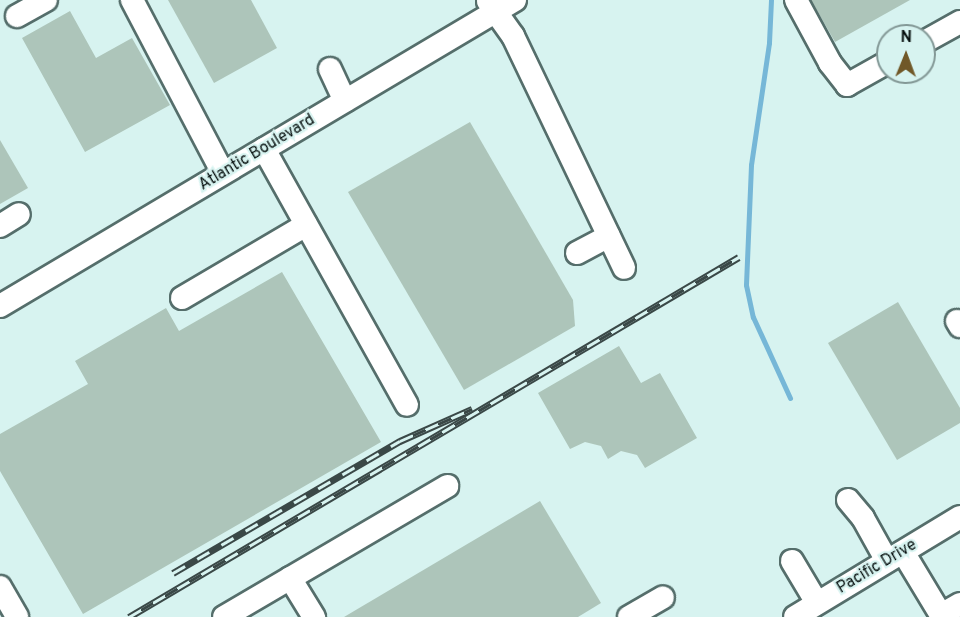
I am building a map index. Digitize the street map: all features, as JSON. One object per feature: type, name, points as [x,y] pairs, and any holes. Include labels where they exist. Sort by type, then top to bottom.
[{"type":"street","points":[[17,16],[46,0]]},
{"type":"street","points":[[119,0],[179,113],[194,124]]},
{"type":"street","points":[[132,0],[189,103],[194,124],[223,173]]},
{"type":"street","name":"Atlantic Boulevard","points":[[0,306],[345,101],[490,6],[515,0]]},
{"type":"street","points":[[796,0],[830,63],[847,85],[876,69]]},
{"type":"street","points":[[490,6],[513,36],[624,268]]},
{"type":"street","points":[[936,35],[960,22]]},
{"type":"street","points":[[330,69],[345,101]]},
{"type":"street","points":[[264,149],[407,405]]},
{"type":"street","points":[[0,226],[20,214]]},
{"type":"street","points":[[182,298],[306,225]]},
{"type":"street","points":[[577,253],[609,236]]},
{"type":"street","points":[[224,617],[447,486]]},
{"type":"street","points":[[848,500],[946,612]]},
{"type":"street","name":"Pacific Drive","points":[[795,617],[960,517]]},
{"type":"street","points":[[792,561],[817,603]]},
{"type":"street","points":[[290,578],[314,617]]},
{"type":"street","points":[[0,587],[16,617]]},
{"type":"street","points":[[629,617],[663,597]]},
{"type":"building","points":[[168,0],[251,0],[277,48],[214,83]]},
{"type":"building","points":[[811,0],[910,0],[835,42]]},
{"type":"building","points":[[70,11],[96,58],[132,38],[170,105],[85,152],[22,38]]},
{"type":"building","points":[[470,122],[573,300],[575,326],[464,390],[348,192]]},
{"type":"building","points":[[0,140],[28,188],[0,204]]},
{"type":"building","points":[[282,272],[381,442],[83,614],[0,471],[0,434],[88,384],[75,361],[166,308],[179,331]]},
{"type":"building","points":[[898,302],[960,408],[960,423],[897,460],[828,343]]},
{"type":"building","points":[[619,346],[641,383],[660,373],[697,438],[645,468],[637,455],[621,451],[608,459],[601,446],[585,442],[570,449],[538,393]]},
{"type":"building","points":[[540,501],[601,603],[578,617],[344,617]]},
{"type":"waterway","points":[[771,0],[769,43],[751,165],[746,285],[753,317],[790,398]]},
{"type":"railway","points":[[129,617],[739,257]]},
{"type":"railway","points":[[173,573],[400,441],[472,409]]}]
